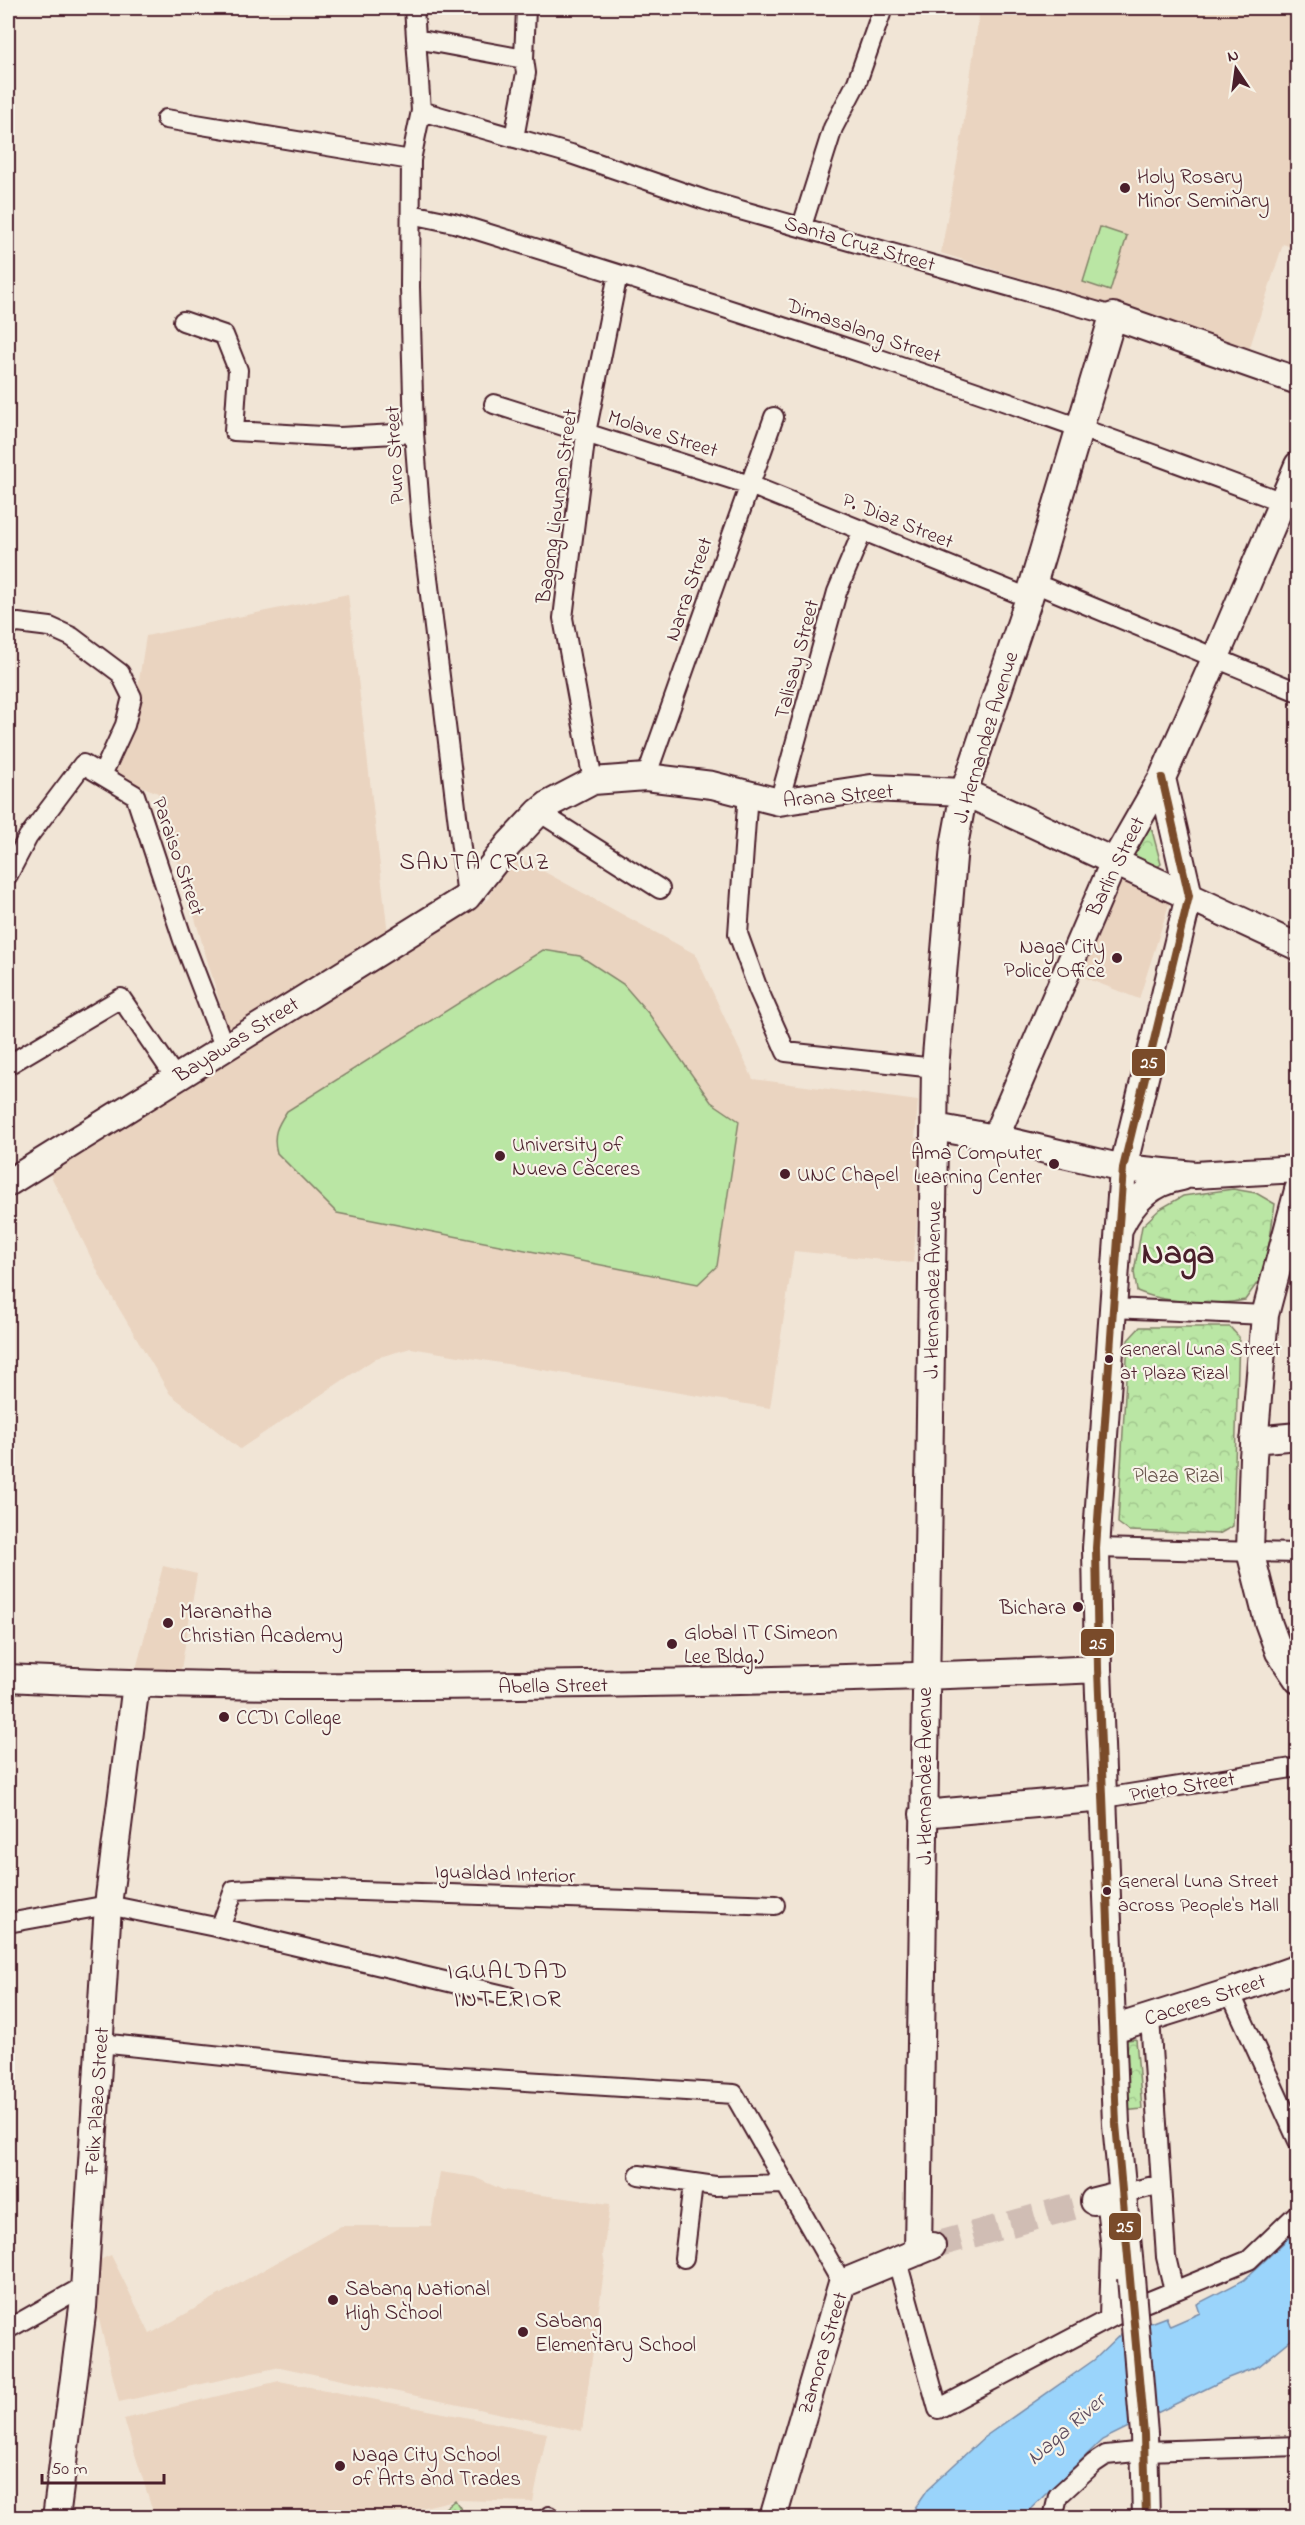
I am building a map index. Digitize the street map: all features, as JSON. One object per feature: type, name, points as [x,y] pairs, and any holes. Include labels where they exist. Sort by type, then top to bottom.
[{"type":"street","name":"Puro Street","points":[[414,8],[421,111],[411,160],[410,287],[414,433],[421,521],[467,897]]},
{"type":"street","points":[[514,138],[526,73],[524,58],[526,8]]},
{"type":"street","points":[[802,226],[833,128],[857,82],[883,8]]},
{"type":"street","points":[[416,39],[524,58]]},
{"type":"street","name":"Santa Cruz Street","points":[[421,111],[514,138],[705,200],[1113,316],[1298,381]]},
{"type":"street","points":[[166,119],[411,160]]},
{"type":"street","name":"Dimasalang Street","points":[[411,214],[453,223],[809,334],[1290,505]]},
{"type":"street","name":"Bagong Lipunan Street","points":[[593,781],[563,618],[586,433],[618,274]]},
{"type":"street","name":"J. Hernandez Avenue","points":[[917,2252],[935,1068],[954,846],[964,792],[1031,590],[1113,316]]},
{"type":"street","points":[[183,321],[224,335],[238,370],[234,431],[340,437],[414,433]]},
{"type":"street","name":"Molave Street","points":[[494,404],[750,484]]},
{"type":"street","name":"Narra Street","points":[[646,777],[774,417]]},
{"type":"street","name":"Barlin Street","points":[[995,1138],[1114,862],[1162,777],[1215,659],[1290,505],[1298,465]]},
{"type":"street","name":"P. Diaz Street","points":[[750,484],[863,530],[1031,590],[1298,692]]},
{"type":"street","name":"Talisay Street","points":[[779,802],[837,592],[863,530]]},
{"type":"street","points":[[8,626],[18,623],[51,627],[72,637],[120,673],[132,697],[125,725],[102,775]]},
{"type":"street","name":"Paraiso Street","points":[[8,875],[28,837],[83,764],[135,795],[183,940],[224,1046]]},
{"type":"street","name":"Arana Street","points":[[467,897],[508,844],[539,812],[549,804],[593,781],[646,777],[712,785],[748,792],[779,802],[871,788],[964,792],[1298,947]]},
{"type":"street","points":[[1109,2318],[1111,2249],[1107,2198],[1113,2029],[1095,1548],[1123,1168],[1189,896],[1162,777]]},
{"type":"street","points":[[748,792],[738,934],[758,989],[786,1052],[935,1068]]},
{"type":"street","points":[[539,812],[660,889]]},
{"type":"street","name":"Bayawas Street","points":[[8,1183],[224,1046],[467,897]]},
{"type":"street","points":[[8,1065],[121,998],[175,1077]]},
{"type":"street","points":[[935,1127],[995,1138],[1123,1168],[1195,1174]]},
{"type":"street","points":[[1119,1230],[1139,1197],[1150,1188],[1173,1178],[1195,1174],[1298,1169]]},
{"type":"street","points":[[1298,1190],[1265,1315],[1254,1440],[1250,1551],[1268,1622],[1279,1652],[1298,1680]]},
{"type":"street","points":[[1113,1308],[1265,1315]]},
{"type":"street","points":[[1254,1440],[1298,1436]]},
{"type":"street","points":[[1095,1548],[1298,1552]]},
{"type":"street","name":"Abella Street","points":[[8,1678],[136,1684],[405,1688],[924,1677],[1098,1669]]},
{"type":"street","name":"Felix Plazo Street","points":[[56,2517],[84,2286],[108,1905],[136,1684]]},
{"type":"street","name":"Prieto Street","points":[[923,1814],[1104,1798],[1298,1767]]},
{"type":"street","name":"Igualdad Interior","points":[[220,1929],[234,1890],[272,1888],[775,1905]]},
{"type":"street","points":[[8,1923],[108,1905],[508,1996]]},
{"type":"street","name":"Caceres Street","points":[[1113,2029],[1298,1968]]},
{"type":"street","points":[[1230,1992],[1298,2140]]},
{"type":"street","points":[[1150,2018],[1166,2257],[1174,2291]]},
{"type":"street","points":[[100,2043],[365,2072],[734,2094],[842,2283]]},
{"type":"street","points":[[639,2175],[715,2186],[785,2184]]},
{"type":"street","points":[[684,2258],[693,2184]]},
{"type":"street","points":[[1107,2198],[1161,2184]]},
{"type":"street","points":[[1107,2198],[1131,2278],[1145,2443],[1146,2517]]},
{"type":"street","points":[[917,2252],[938,2409],[1109,2318],[1249,2260],[1298,2213]]},
{"type":"street","name":"Zamora Street","points":[[773,2517],[842,2283],[917,2252]]},
{"type":"street","points":[[8,2329],[84,2286]]},
{"type":"street","points":[[1053,2517],[1058,2496],[1094,2463],[1106,2455],[1145,2443],[1298,2446]]},
{"type":"shaded area","name":"Holy Rosary Minor Seminary","points":[[980,8],[1297,8],[1297,243],[1296,249],[1283,244],[1249,350],[941,253],[962,134]]},
{"type":"shaded area","points":[[348,594],[388,934],[229,1034],[158,793],[115,775],[136,699],[146,636]]},
{"type":"shaded area","name":"University of Nueva Caceres","points":[[510,853],[695,954],[753,1079],[918,1101],[915,1138],[924,1139],[913,1263],[794,1251],[770,1408],[411,1348],[376,1358],[240,1449],[170,1394],[102,1280],[50,1174],[490,898],[494,875]]},
{"type":"shaded area","points":[[1124,876],[1171,898],[1139,999],[1078,975]]},
{"type":"shaded area","name":"Maranatha Christian Academy","points":[[163,1566],[197,1574],[180,1675],[135,1673]]},
{"type":"shaded area","points":[[440,2172],[474,2177],[503,2190],[610,2204],[603,2255],[605,2264],[582,2431],[280,2367],[119,2402],[86,2266],[111,2255],[150,2334],[341,2226],[431,2226]]},
{"type":"shaded area","name":"Naga City School of Arts and Trades","points":[[279,2381],[547,2433],[533,2502],[455,2500],[377,2518],[155,2518],[124,2419]]},
{"type":"green space","points":[[1100,227],[1127,236],[1110,291],[1083,282]]},
{"type":"green space","points":[[1150,823],[1161,864],[1155,869],[1129,857]]},
{"type":"green space","points":[[543,950],[580,956],[623,984],[649,1014],[711,1102],[739,1121],[717,1266],[698,1284],[337,1213],[277,1153],[276,1131],[287,1111]]},
{"type":"green space","points":[[1233,1189],[1256,1193],[1275,1204],[1265,1272],[1245,1300],[1220,1303],[1176,1301],[1137,1291],[1134,1272],[1142,1226],[1160,1209],[1183,1196]]},
{"type":"green space","name":"Plaza Rizal","points":[[1140,1327],[1230,1327],[1239,1337],[1233,1526],[1219,1534],[1129,1531],[1118,1523],[1128,1340]]},
{"type":"green space","points":[[1136,2039],[1142,2109],[1123,2111],[1118,2041]]},
{"type":"green space","points":[[455,2500],[466,2517],[434,2517]]},
{"type":"water","name":"Naga River","points":[[1297,2230],[1297,2335],[1259,2366],[1228,2378],[1102,2440],[1022,2517],[908,2518],[928,2489],[983,2438],[1094,2360],[1121,2334],[1166,2317],[1170,2326],[1200,2313],[1197,2304],[1244,2280]]},
{"type":"tunnel","points":[[935,2245],[1094,2201]]},
{"type":"transit line","name":"25","points":[[1146,2518],[1144,2434],[1116,2124],[1098,1669],[1096,1548],[1123,1168],[1189,896],[1162,778]]},
{"type":"place","name":"Holy Rosary Minor Seminary","points":[[1125,188]]},
{"type":"place","name":"Naga City Police Office","points":[[1117,958]]},
{"type":"place","name":"University of Nueva Caceres","points":[[500,1156]]},
{"type":"place","name":"Ama Computer Learning Center","points":[[1054,1164]]},
{"type":"place","name":"UNC Chapel","points":[[785,1174]]},
{"type":"place","name":"General Luna Street at Plaza Rizal","points":[[1109,1359]]},
{"type":"place","name":"Bichara","points":[[1078,1607]]},
{"type":"place","name":"Maranatha Christian Academy","points":[[168,1623]]},
{"type":"place","name":"Global IT (Simeon Lee Bldg.)","points":[[672,1644]]},
{"type":"place","name":"CCDI College","points":[[224,1717]]},
{"type":"place","name":"General Luna Street across People's Mall","points":[[1107,1891]]},
{"type":"place","name":"Sabang National High School","points":[[333,2300]]},
{"type":"place","name":"Sabang Elementary School","points":[[523,2332]]},
{"type":"place","name":"Naga City School of Arts and Trades","points":[[340,2466]]},
{"type":"district","name":"SANTA CRUZ","points":[[475,861]]},
{"type":"district","name":"Naga","points":[[1178,1251]]},
{"type":"district","name":"IGUALDAD INTERIOR","points":[[508,1984]]}]
